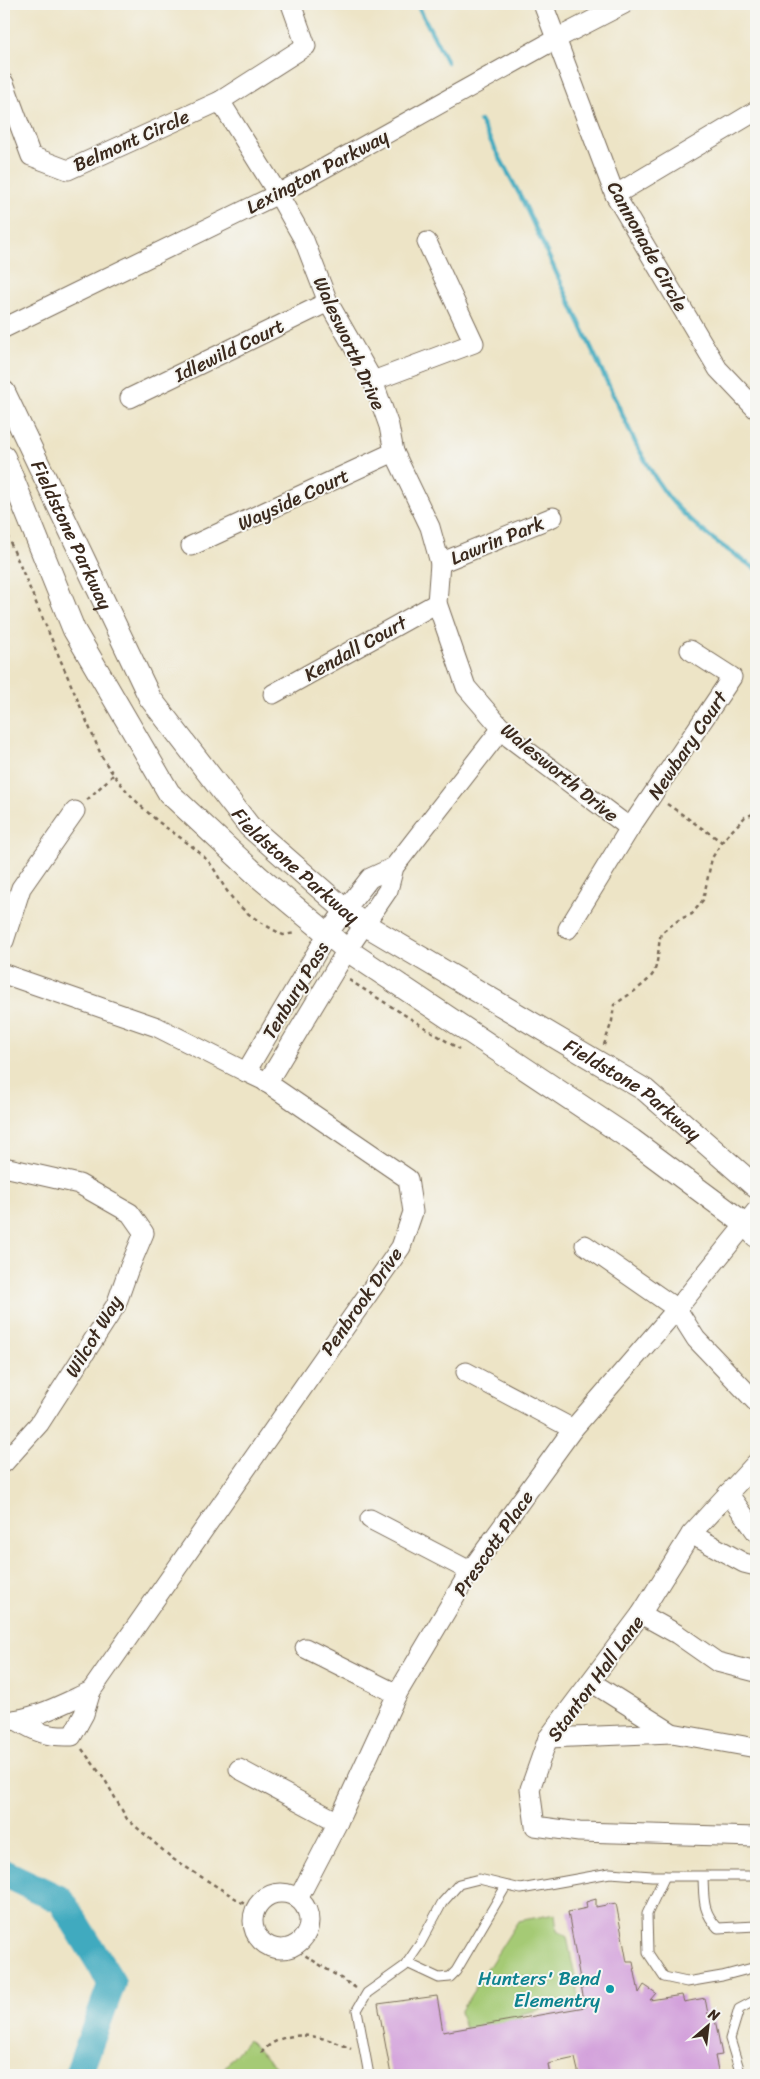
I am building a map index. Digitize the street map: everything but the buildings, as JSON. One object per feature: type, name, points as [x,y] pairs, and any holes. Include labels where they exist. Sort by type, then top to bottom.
[{"type":"street","name":"Belmont Circle","points":[[4,82],[31,156],[68,170],[220,101],[306,46],[291,4]]},
{"type":"street","name":"Cannonade Circle","points":[[543,4],[615,195],[718,369],[756,409]]},
{"type":"street","name":"Lexington Parkway","points":[[4,328],[278,194],[556,39],[624,4]]},
{"type":"street","points":[[220,101],[278,194]]},
{"type":"street","points":[[615,195],[756,111]]},
{"type":"street","name":"Walesworth Drive","points":[[278,194],[304,240],[328,302],[373,381],[389,426],[394,452],[430,527],[440,563],[438,603],[466,688],[510,738],[630,828]]},
{"type":"street","points":[[373,381],[474,343],[427,242]]},
{"type":"street","name":"Idlewild Court","points":[[130,398],[328,302]]},
{"type":"street","name":"Fieldstone Parkway","points":[[4,392],[150,698],[250,826],[345,910],[364,924],[645,1090],[756,1187]]},
{"type":"street","name":"Wayside Court","points":[[191,546],[394,452]]},
{"type":"street","name":"Fieldstone Parkway","points":[[4,457],[74,630],[169,792],[259,877],[347,950],[632,1140],[753,1224]]},
{"type":"street","name":"Lawrin Park","points":[[440,563],[554,517]]},
{"type":"street","name":"Kendall Court","points":[[273,694],[438,603]]},
{"type":"street","name":"Newbary Court","points":[[568,929],[630,828],[732,677],[690,650]]},
{"type":"street","points":[[394,867],[502,728]]},
{"type":"street","points":[[4,941],[21,888],[75,811]]},
{"type":"street","name":"Tenbury Pass","points":[[246,1072],[327,935],[345,910],[370,878],[394,867]]},
{"type":"street","name":"Tenbury Pass","points":[[267,1083],[347,950],[388,890],[394,867]]},
{"type":"street","name":"Penbrook Drive","points":[[4,974],[157,1027],[267,1083],[408,1179],[414,1212],[401,1247],[90,1691],[84,1714],[72,1736]]},
{"type":"street","name":"Wilcot Way","points":[[4,1167],[80,1184],[130,1214],[144,1233],[116,1304],[39,1424],[4,1463]]},
{"type":"street","name":"Prescott Place","points":[[298,1899],[338,1822],[397,1694],[470,1572],[573,1429],[676,1309],[753,1224]]},
{"type":"street","points":[[585,1245],[676,1309],[696,1338],[756,1402]]},
{"type":"street","points":[[466,1372],[573,1429]]},
{"type":"street","name":"Stanton Hall Lane","points":[[756,1463],[691,1534],[641,1614],[548,1738],[530,1789],[534,1826],[579,1832],[756,1837]]},
{"type":"street","points":[[728,1493],[756,1532]]},
{"type":"street","points":[[370,1518],[470,1572]]},
{"type":"street","points":[[691,1534],[744,1563],[756,1566]]},
{"type":"street","points":[[641,1614],[677,1634],[717,1662],[756,1672]]},
{"type":"street","points":[[305,1648],[397,1694]]},
{"type":"street","points":[[591,1682],[672,1733]]},
{"type":"street","points":[[10,1720],[57,1706],[90,1691]]},
{"type":"street","points":[[10,1720],[52,1737],[72,1736]]},
{"type":"street","points":[[548,1738],[672,1733],[756,1748]]},
{"type":"street","points":[[239,1769],[338,1822]]},
{"type":"street","points":[[282,1893],[298,1899],[308,1915],[309,1925],[306,1934],[300,1942],[283,1950],[273,1949],[264,1945],[257,1938],[253,1929],[252,1919],[254,1910],[266,1897],[274,1894],[282,1893]]},
{"type":"lane","points":[[369,2075],[356,2010],[366,1995],[407,1963],[420,1944],[442,1903],[459,1884],[479,1878],[521,1889],[610,1873],[703,1877],[756,1876]]},
{"type":"lane","points":[[665,1876],[647,1914],[648,1953],[664,1977],[687,1982],[722,1976],[756,1967]]},
{"type":"lane","points":[[703,1877],[704,1906],[708,1918],[718,1928],[756,1926]]},
{"type":"lane","points":[[407,1963],[439,1978],[450,1977],[456,1971],[506,1886]]},
{"type":"lane","points":[[741,2075],[730,2039],[739,2009],[756,2000]]},
{"type":"path","points":[[75,811],[113,775]]},
{"type":"path","points":[[654,794],[722,842]]},
{"type":"path","points":[[602,1049],[612,1021],[614,1005],[647,982],[654,973],[661,933],[680,919],[692,914],[703,900],[712,858],[722,842],[745,817],[756,813]]},
{"type":"path","points":[[72,1736],[105,1780],[127,1819],[173,1859],[254,1910]]},
{"type":"path","points":[[292,1947],[366,1995]]},
{"type":"path","points":[[261,2052],[274,2041],[299,2034],[328,2038],[364,2055]]},
{"type":"green space","points":[[555,1914],[557,1931],[567,1937],[580,2001],[521,2014],[521,2019],[465,2029],[460,2012],[518,1921]]},
{"type":"green space","points":[[248,2040],[284,2075],[218,2075]]},
{"type":"waterway","points":[[417,4],[447,62]]},
{"type":"waterway","points":[[480,121],[522,199],[636,444],[656,478],[673,502],[688,518],[716,541],[756,569]]},
{"type":"waterway","points":[[4,1873],[61,1900],[112,1983],[78,2075]]},
{"type":"place","name":"Hunters' Bend Elementry","points":[[610,1989]]}]
